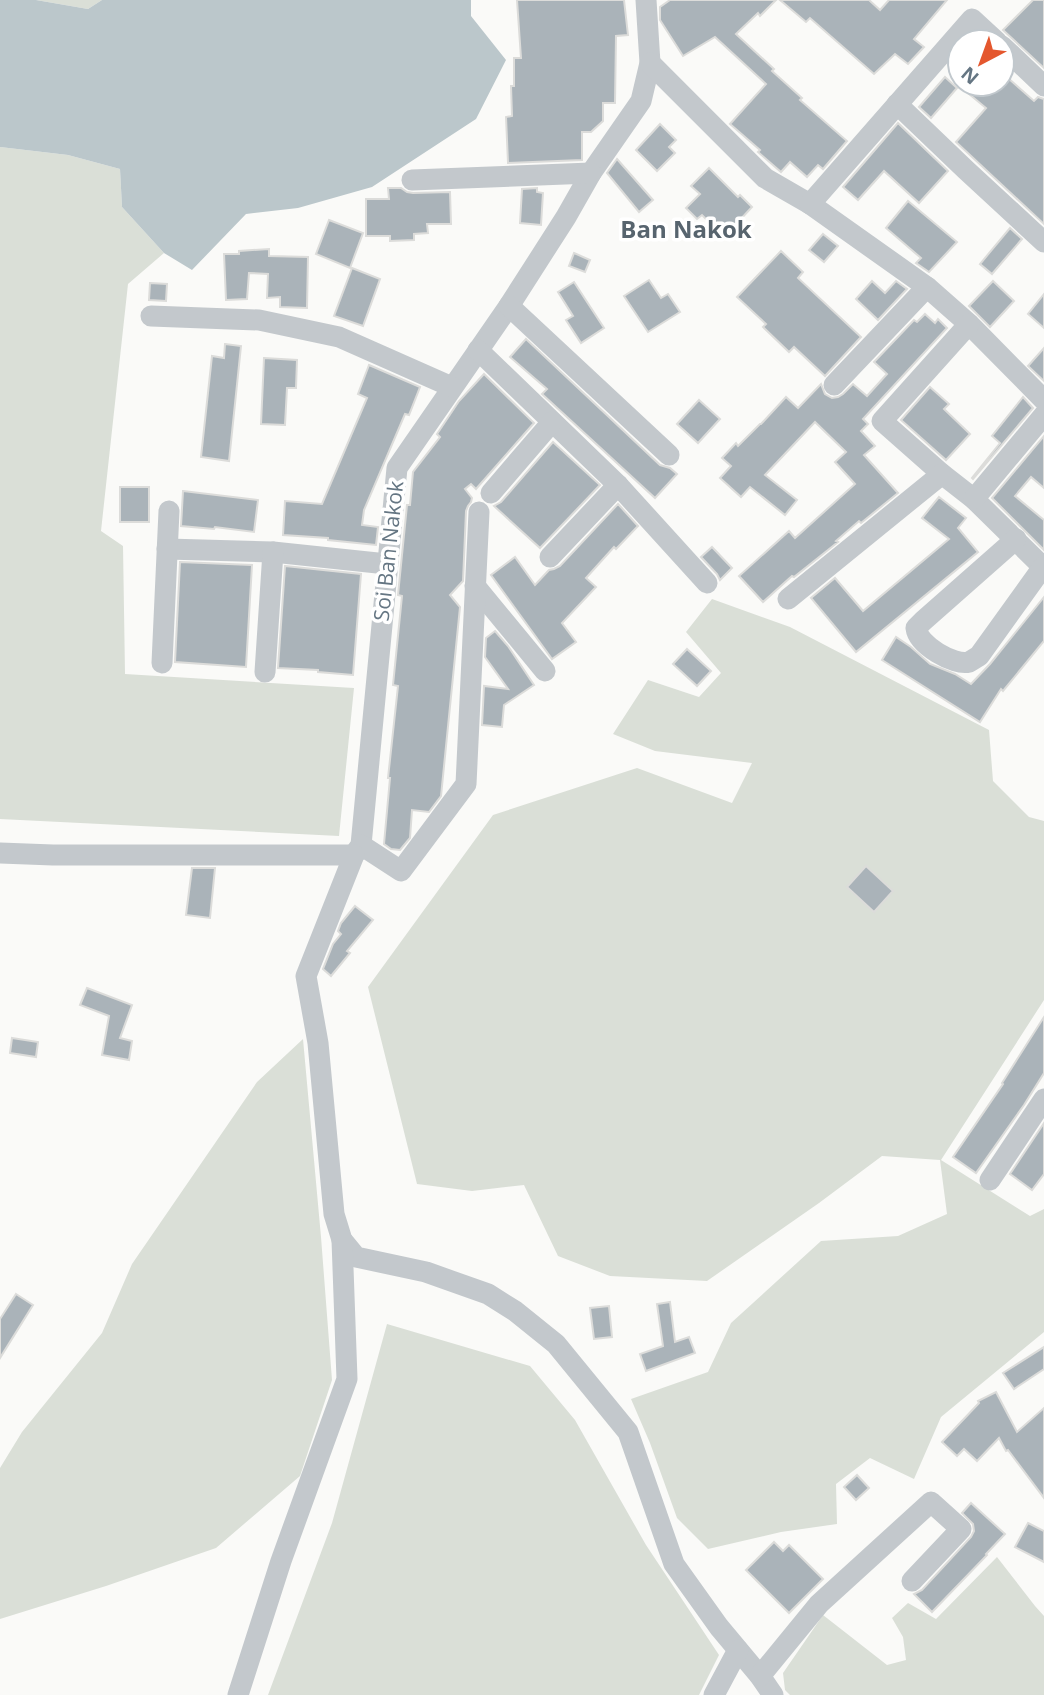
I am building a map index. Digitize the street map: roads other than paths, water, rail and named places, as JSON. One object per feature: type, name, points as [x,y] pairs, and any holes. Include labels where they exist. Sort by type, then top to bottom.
[{"type":"street","name":"Soi Ban Nakok","points":[[238,1695],[281,1561],[347,1379],[342,1240],[334,1214],[318,1043],[306,976],[357,850],[397,468],[509,306],[591,173],[641,101],[650,63],[646,0]]},
{"type":"street","points":[[964,28],[972,19],[982,28]]},
{"type":"street","points":[[810,204],[946,49]]},
{"type":"street","points":[[1016,59],[1044,86]]},
{"type":"street","points":[[650,63],[765,178],[810,204],[927,287],[969,324],[1044,401]]},
{"type":"street","points":[[898,104],[1044,242]]},
{"type":"street","points":[[412,180],[591,173]]},
{"type":"street","points":[[834,385],[927,287]]},
{"type":"street","points":[[509,306],[669,455]]},
{"type":"street","points":[[151,316],[260,320],[339,337],[452,387]]},
{"type":"street","points":[[969,324],[882,421],[974,499],[1016,539],[1043,566],[979,656],[970,662],[960,662],[931,649],[922,641],[916,628],[1016,539]]},
{"type":"street","points":[[478,350],[618,485],[707,583]]},
{"type":"street","points":[[974,499],[1044,415]]},
{"type":"street","points":[[491,493],[552,422]]},
{"type":"street","points":[[788,599],[942,474]]},
{"type":"street","points":[[550,557],[618,485]]},
{"type":"street","points":[[162,663],[169,511]]},
{"type":"street","points":[[0,853],[53,855],[357,850],[401,871],[466,783],[479,512]]},
{"type":"street","points":[[167,549],[273,552],[387,564]]},
{"type":"street","points":[[265,672],[273,552]]},
{"type":"street","points":[[475,586],[545,671]]},
{"type":"street","points":[[990,1180],[1043,1103]]},
{"type":"street","points":[[342,1240],[356,1257],[426,1272],[488,1294],[515,1311],[556,1344],[628,1432],[674,1564],[773,1695]]},
{"type":"street","points":[[760,1676],[819,1604],[931,1502],[961,1529],[912,1581]]},
{"type":"street","points":[[714,1695],[738,1650]]},
{"type":"district","name":"Ban Nakok","points":[[686,230]]}]
